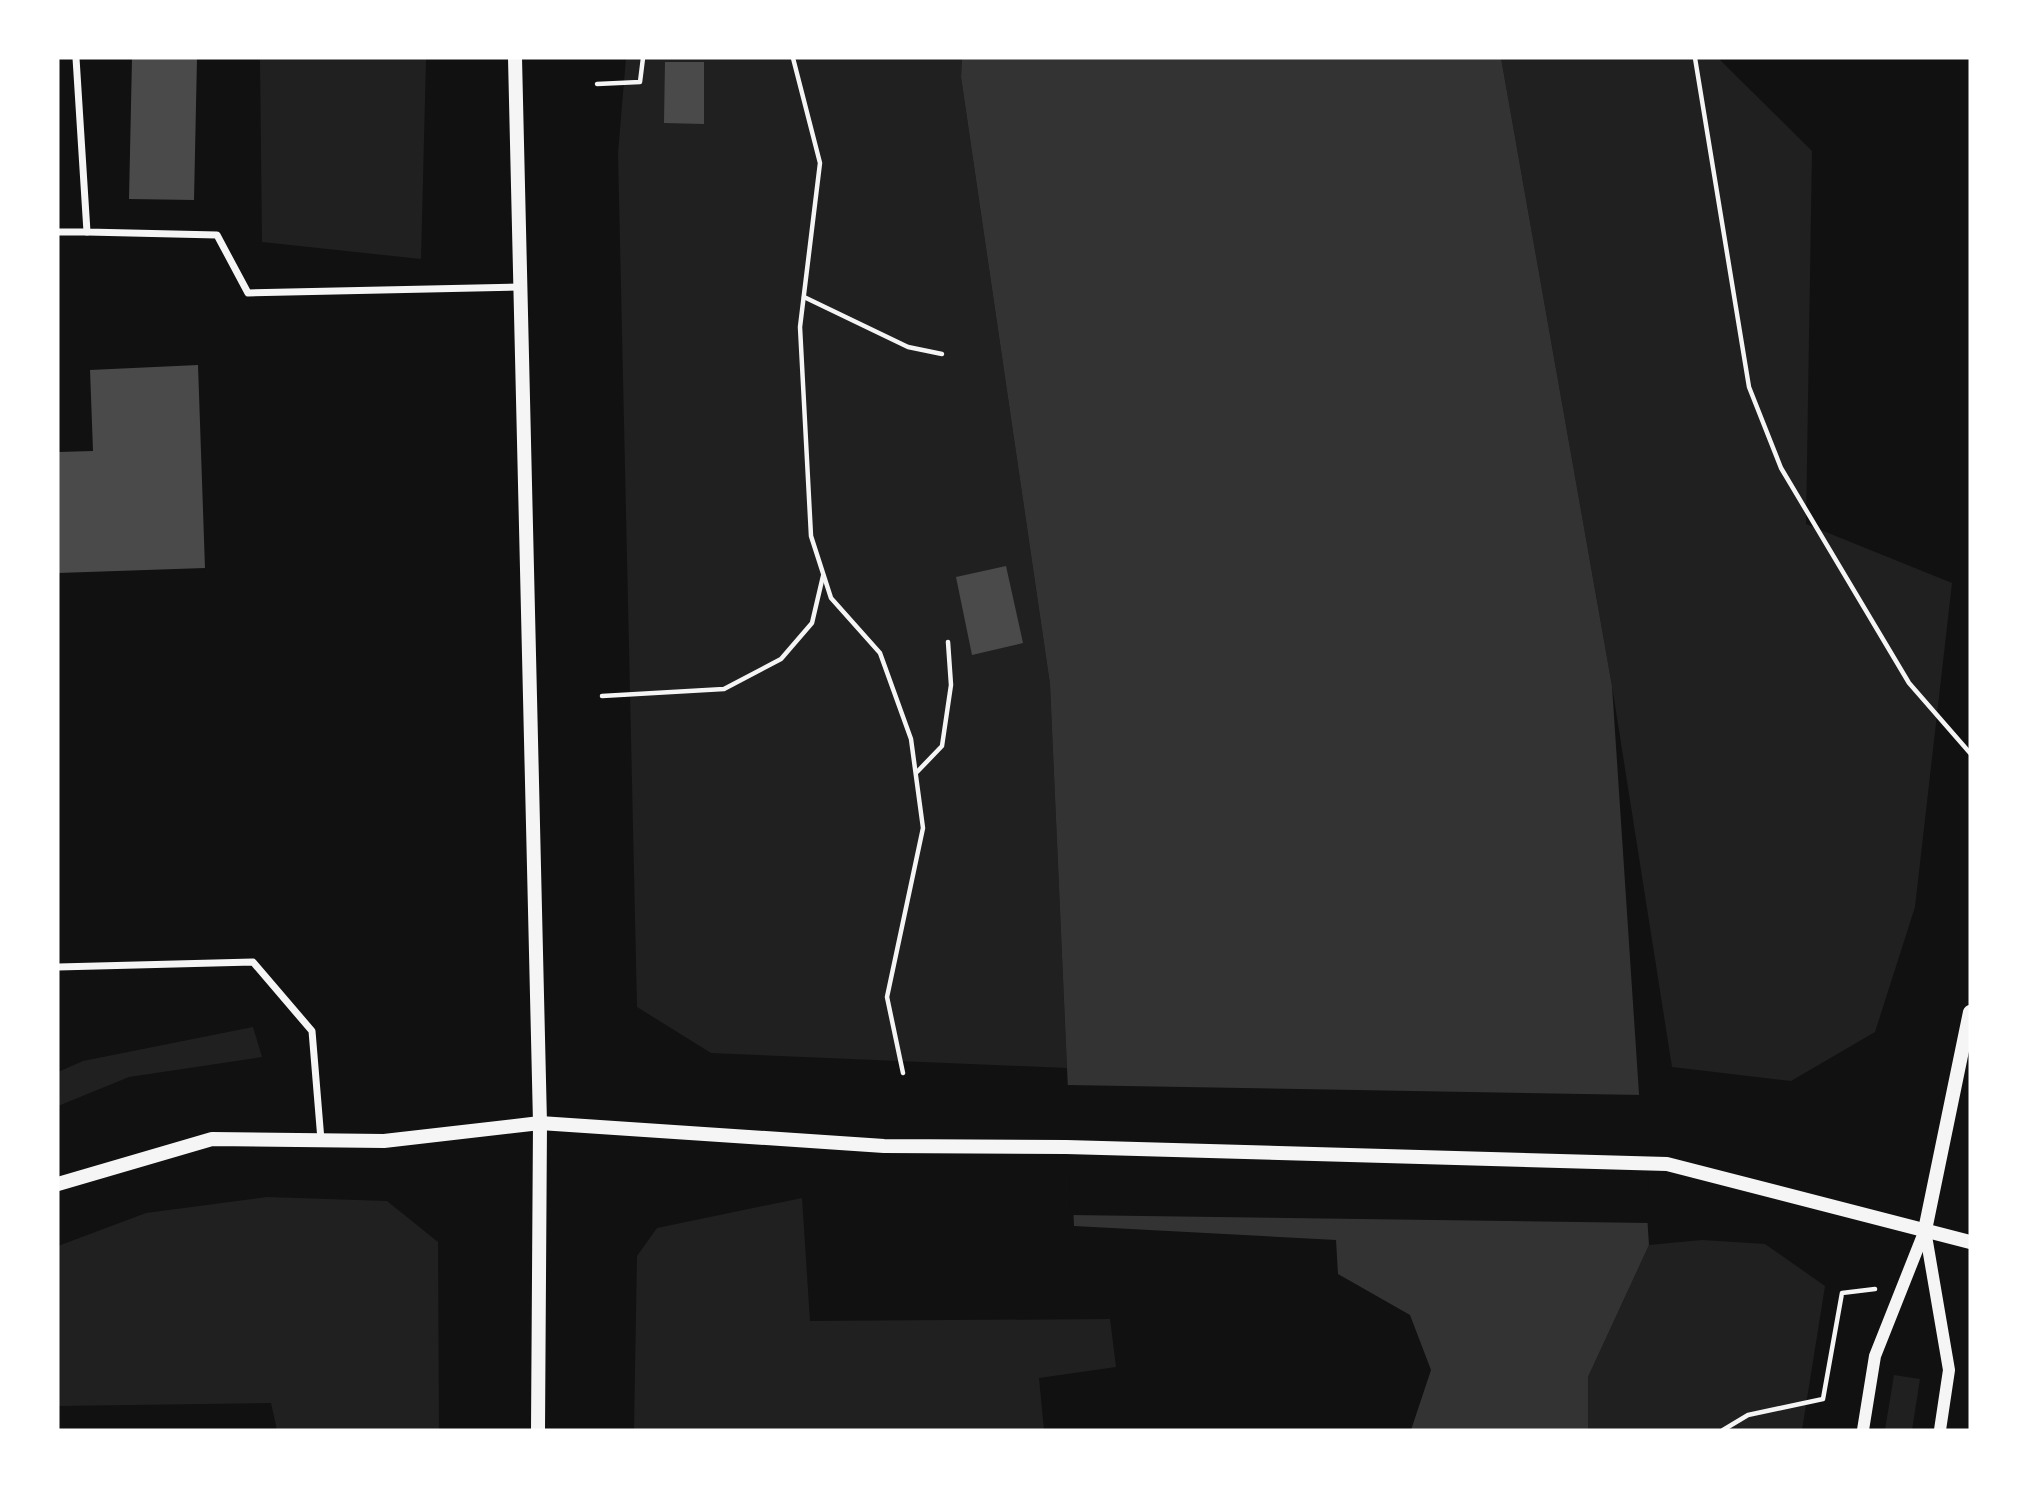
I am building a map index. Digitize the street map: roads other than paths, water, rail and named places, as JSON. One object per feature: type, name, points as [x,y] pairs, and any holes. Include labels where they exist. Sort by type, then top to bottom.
[{"type":"main road","points":[[515,58],[540,1123],[538,1430]]},
{"type":"main road","points":[[1925,1230],[1970,1012]]},
{"type":"main road","points":[[58,1184],[212,1139],[384,1141],[540,1123],[884,1146],[1066,1147],[1667,1164],[1970,1242]]},
{"type":"street","points":[[76,58],[87,232]]},
{"type":"street","points":[[58,232],[217,235],[248,293],[520,287]]},
{"type":"street","points":[[58,967],[253,962],[312,1031],[321,1140]]},
{"type":"street","points":[[1863,1430],[1875,1356],[1925,1230]]},
{"type":"street","points":[[1925,1230],[1949,1370],[1940,1430]]}]
